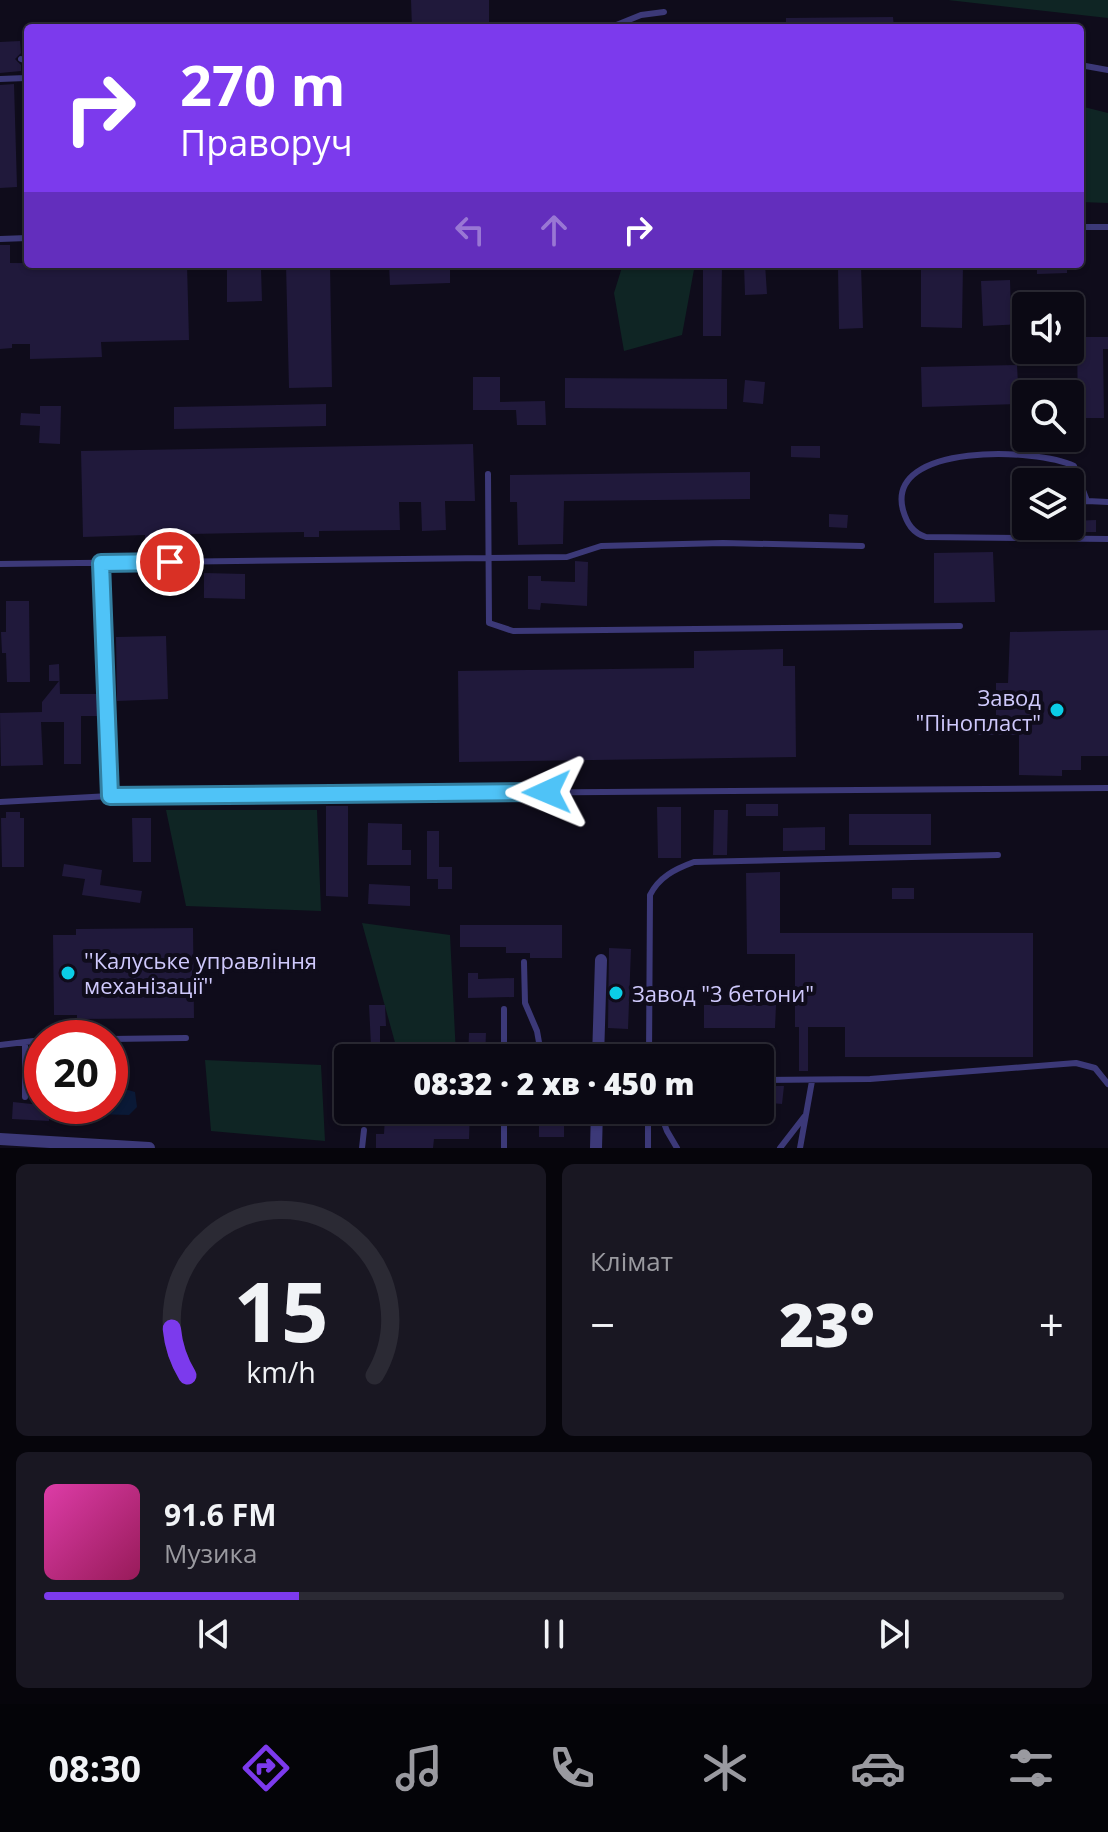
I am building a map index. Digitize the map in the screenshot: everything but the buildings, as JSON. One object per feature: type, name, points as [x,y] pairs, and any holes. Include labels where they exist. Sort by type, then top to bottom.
[{"type":"street","points":[[598,1044],[601,960]]},
{"type":"street","points":[[596,1148],[597,1124]]},
{"type":"street","points":[[0,1139],[149,1148]]},
{"type":"lane","points":[[619,24],[641,15],[664,12]]},
{"type":"lane","points":[[1084,66],[1108,70]]},
{"type":"lane","points":[[0,79],[22,79],[24,76]]},
{"type":"lane","points":[[1084,227],[1108,227]]},
{"type":"lane","points":[[0,239],[24,238]]},
{"type":"lane","points":[[1087,501],[1074,466],[1064,461],[1031,454],[985,453],[938,463],[916,474],[903,489],[901,503],[910,527],[926,537],[1108,539]]},
{"type":"lane","points":[[488,474],[489,623],[513,631],[960,626]]},
{"type":"lane","points":[[1084,502],[1108,502]]},
{"type":"lane","points":[[0,564],[567,557],[601,546],[723,543],[862,546]]},
{"type":"lane","points":[[101,563],[110,796]]},
{"type":"lane","points":[[0,802],[110,796],[1108,788]]},
{"type":"lane","points":[[649,1044],[650,895],[655,886],[677,868],[694,862],[998,855]]},
{"type":"lane","points":[[524,962],[525,1003],[539,1044]]},
{"type":"lane","points":[[504,1009],[504,1044]]},
{"type":"lane","points":[[128,1039],[186,1038]]},
{"type":"lane","points":[[0,1045],[24,1042]]},
{"type":"lane","points":[[774,1080],[941,1075],[1076,1063],[1095,1068],[1108,1084]]},
{"type":"lane","points":[[800,1148],[812,1081]]},
{"type":"lane","points":[[780,1148],[806,1114]]},
{"type":"lane","points":[[504,1124],[504,1148]]},
{"type":"lane","points":[[648,1124],[648,1148]]},
{"type":"lane","points":[[664,1124],[677,1148]]},
{"type":"lane","points":[[362,1148],[364,1130]]},
{"type":"green space","points":[[948,0],[1108,0],[1108,18]]},
{"type":"green space","points":[[1084,107],[1108,113],[1108,203],[1084,202]]},
{"type":"green space","points":[[622,268],[694,268],[682,335],[624,351],[614,293]]},
{"type":"green space","points":[[166,810],[317,810],[321,911],[186,906]]},
{"type":"green space","points":[[362,923],[450,935],[455,1044],[395,1044]]},
{"type":"green space","points":[[205,1060],[321,1065],[325,1141],[211,1131]]},
{"type":"water","points":[[128,1090],[135,1092],[137,1107],[129,1115]]},
{"type":"place","name":"Завод \"Пінопласт\"","points":[[1057,710]]},
{"type":"place","name":"''Калуське управління механізації''","points":[[68,973]]},
{"type":"place","name":"Завод \"3 бетони\"","points":[[616,993]]},
{"type":"route","points":[[170,562],[101,563],[110,796],[547,792]]}]
